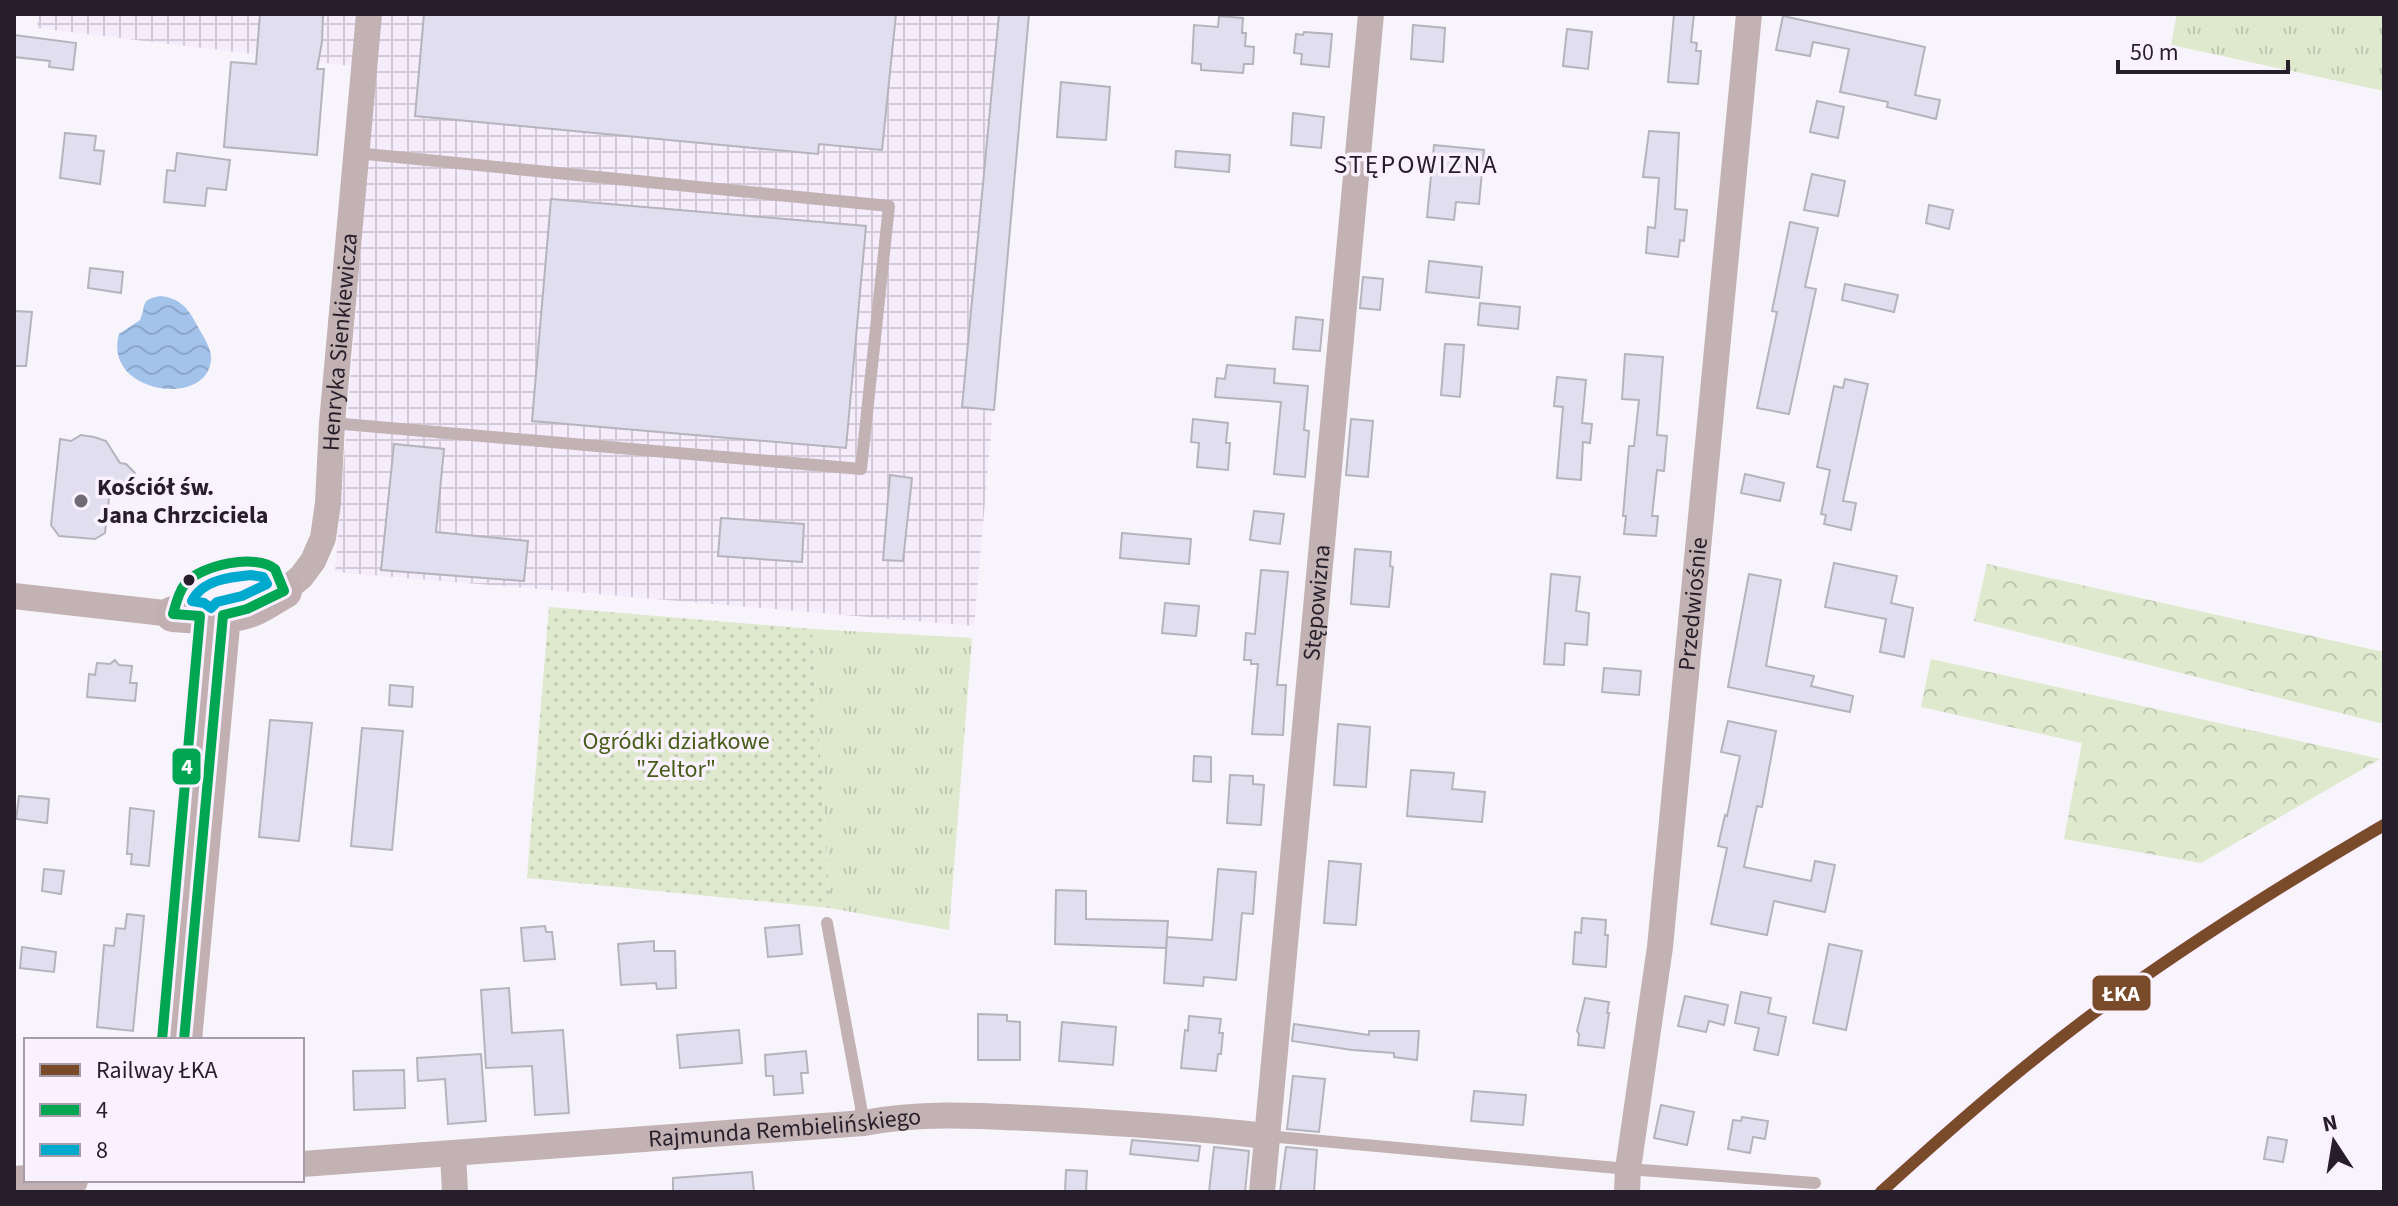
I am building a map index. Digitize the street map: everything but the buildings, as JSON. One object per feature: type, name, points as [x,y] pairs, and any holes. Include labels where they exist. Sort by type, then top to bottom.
[{"type":"street","name":"Henryka Sienkiewicza","points":[[199,615],[236,614],[255,608],[284,591],[301,577],[313,561],[323,538],[369,14]]},
{"type":"street","name":"Stępowizna","points":[[1262,1192],[1371,14]]},
{"type":"street","name":"Przedwiośnie","points":[[1628,1181],[1660,947],[1749,14]]},
{"type":"street","points":[[14,596],[199,615]]},
{"type":"street","points":[[162,1038],[199,615]]},
{"type":"street","points":[[184,1038],[199,615]]},
{"type":"street","name":"Rajmunda Rembielińskiego","points":[[304,1164],[911,1116],[982,1116],[1186,1127],[1267,1136]]},
{"type":"street","points":[[453,1154],[455,1192]]},
{"type":"street","points":[[14,1184],[42,1182]]},
{"type":"lane","points":[[332,423],[861,469],[889,206],[356,153]]},
{"type":"lane","points":[[199,615],[179,592],[189,580],[214,566],[258,562],[271,565],[279,574],[284,591]]},
{"type":"lane","points":[[827,923],[861,1107],[861,1122]]},
{"type":"lane","points":[[1267,1136],[1628,1181],[1815,1183]]},
{"type":"shaded area","points":[[38,14],[1028,14],[974,626],[335,572],[375,69],[37,28]]},
{"type":"green space","points":[[2177,14],[2384,14],[2384,91],[2171,45]]},
{"type":"green space","points":[[1987,564],[2384,652],[2384,724],[1974,621]]},
{"type":"green space","name":"Ogródki działkowe \"Zeltor\"","points":[[549,607],[812,629],[830,908],[527,878]]},
{"type":"green space","points":[[812,629],[972,638],[949,930],[830,908]]},
{"type":"green space","points":[[1931,659],[2380,759],[2201,863],[2064,839],[2082,743],[1921,707]]},
{"type":"water","points":[[160,296],[173,299],[187,309],[208,346],[211,360],[205,375],[193,385],[176,389],[157,388],[140,381],[126,370],[118,354],[119,334],[140,320],[146,301]]},
{"type":"rail line","name":"ŁKA","points":[[1881,1192],[2000,1088],[2092,1014],[2220,926],[2384,825]]},
{"type":"transit line","name":"4","points":[[162,1038],[200,616],[173,614],[181,591],[192,577],[228,563],[255,562],[275,569],[284,591],[247,609],[223,615],[184,1038]]},
{"type":"transit line","name":"8","points":[[251,575],[263,577],[267,584],[242,596],[217,602],[211,608],[192,601],[202,588],[210,584],[251,575]]},
{"type":"place","name":"Kościół św. Jana Chrzciciela","points":[[81,501]]},
{"type":"district","name":"STĘPOWIZNA","points":[[1416,164]]}]
